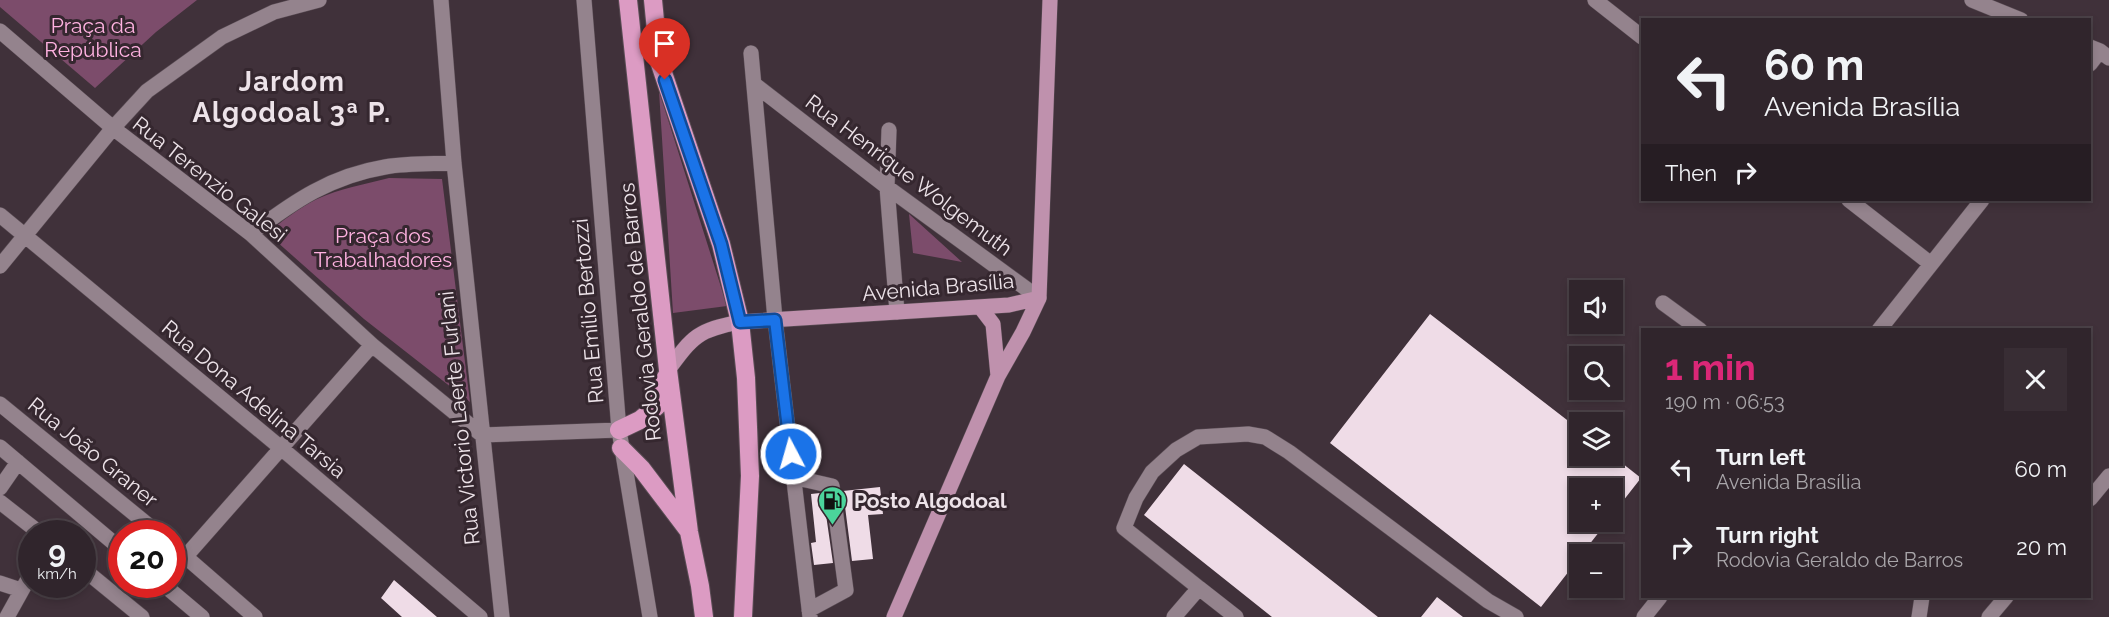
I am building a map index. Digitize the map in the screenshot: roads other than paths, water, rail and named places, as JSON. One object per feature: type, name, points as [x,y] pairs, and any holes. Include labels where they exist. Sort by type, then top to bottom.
[{"type":"highway","name":"Rodovia Geraldo de Barros","points":[[628,0],[668,370],[689,532],[705,617]]},
{"type":"highway","points":[[653,0],[659,61],[721,244],[740,322],[746,378],[750,476],[744,617]]},
{"type":"highway","points":[[668,370],[657,406],[620,439],[689,532]]},
{"type":"main road","name":"Avenida Brasília","points":[[668,370],[690,341],[713,327],[740,322],[1009,305],[1039,298],[1050,0]]},
{"type":"main road","points":[[894,617],[998,376],[1023,333],[1039,298]]},
{"type":"main road","points":[[980,307],[993,324],[998,376]]},
{"type":"street","points":[[0,266],[113,128],[147,91],[222,37],[274,12],[319,0]]},
{"type":"street","name":"Rua Victorio Laerte Furlani","points":[[441,0],[454,164],[502,617]]},
{"type":"street","name":"Rua Emílio Bertozzi","points":[[584,0],[620,439],[650,617]]},
{"type":"street","points":[[1595,0],[1641,36]]},
{"type":"street","points":[[1972,0],[2016,18]]},
{"type":"street","name":"Rua Terenzio Galesi","points":[[0,31],[113,128],[251,234],[372,345],[482,435]]},
{"type":"street","points":[[751,53],[775,320],[793,477],[809,613],[846,590],[832,486],[793,477]]},
{"type":"street","name":"Rua Henrique Wolgemuth","points":[[754,84],[886,187],[1039,298]]},
{"type":"street","points":[[889,130],[886,187],[897,312]]},
{"type":"street","points":[[251,234],[310,192],[337,179],[386,166],[454,164]]},
{"type":"street","points":[[1850,201],[1931,264]]},
{"type":"street","points":[[1880,328],[1981,201]]},
{"type":"street","name":"Rua Dona Adelina Tarsia","points":[[0,215],[480,617]]},
{"type":"street","points":[[1663,303],[1697,328]]},
{"type":"street","points":[[255,617],[186,556],[372,345]]},
{"type":"street","name":"Rua João Graner","points":[[0,404],[142,520]]},
{"type":"street","points":[[1236,617],[1124,528],[1136,498],[1152,472],[1176,450],[1198,437],[1248,434],[1265,437],[1289,452],[1488,601],[1516,617]]},
{"type":"street","points":[[482,435],[620,439]]},
{"type":"street","points":[[0,447],[108,538]]},
{"type":"street","points":[[0,488],[18,462]]},
{"type":"street","points":[[2091,498],[2109,476]]},
{"type":"street","points":[[0,502],[23,520]]},
{"type":"street","points":[[96,579],[142,617]]},
{"type":"street","points":[[0,583],[18,589]]},
{"type":"street","points":[[1174,617],[1199,588]]},
{"type":"street","points":[[7,617],[18,596]]},
{"type":"street","points":[[179,598],[202,617]]},
{"type":"street","points":[[1644,617],[1659,598]]},
{"type":"street","points":[[1919,617],[1922,598]]},
{"type":"street","points":[[1989,617],[2005,598]]},
{"type":"place","name":"Posto Algodoal","points":[[833,526]]},
{"type":"district","name":"Jardom Algodoal 3ª P.","points":[[292,96]]},
{"type":"park label","name":"Praça da República","points":[[93,37]]},
{"type":"park label","name":"Praça dos Trabalhadores","points":[[383,247]]}]
